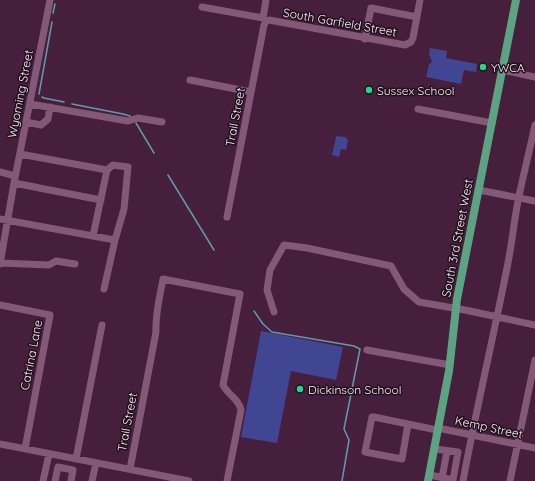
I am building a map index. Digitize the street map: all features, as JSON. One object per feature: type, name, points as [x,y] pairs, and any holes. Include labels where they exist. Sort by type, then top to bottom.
[{"type":"main road","name":"South 3rd Street West","points":[[429,478],[450,366],[456,308],[516,0]]},
{"type":"street","name":"Wyoming Street","points":[[0,264],[4,219],[15,179],[50,0]]},
{"type":"street","name":"Trail Street","points":[[227,218],[264,25],[266,0]]},
{"type":"street","points":[[365,39],[371,8],[417,17],[420,0]]},
{"type":"street","name":"South Garfield Street","points":[[202,7],[264,20],[403,45],[411,42],[417,17]]},
{"type":"street","points":[[502,70],[535,77]]},
{"type":"street","points":[[190,80],[251,92]]},
{"type":"street","points":[[30,104],[128,121],[139,118],[162,122]]},
{"type":"street","points":[[26,122],[41,125],[48,119],[50,107]]},
{"type":"street","points":[[418,109],[492,123]]},
{"type":"street","points":[[463,481],[496,316],[508,267],[519,198],[535,125]]},
{"type":"street","points":[[20,154],[107,170],[113,166],[128,167],[124,208],[104,289]]},
{"type":"street","points":[[93,236],[107,170]]},
{"type":"street","points":[[0,172],[15,179],[101,200]]},
{"type":"street","points":[[479,190],[535,201]]},
{"type":"street","points":[[4,219],[115,240]]},
{"type":"street","points":[[274,312],[267,290],[270,270],[284,245],[307,248],[391,266],[404,289],[419,302],[535,324]]},
{"type":"street","points":[[0,264],[49,265],[56,261],[75,264]]},
{"type":"street","name":"Trail Street","points":[[130,469],[163,279],[240,294],[223,385],[225,390],[240,404],[241,410],[227,481]]},
{"type":"street","name":"Catrina Lane","points":[[0,305],[50,314],[25,449]]},
{"type":"street","points":[[78,460],[102,325]]},
{"type":"street","points":[[367,350],[450,366]]},
{"type":"street","points":[[510,481],[535,360]]},
{"type":"street","name":"Kemp Street","points":[[408,424],[402,459],[364,452],[372,417],[535,448]]},
{"type":"street","points":[[0,444],[130,469],[175,480],[189,481]]},
{"type":"street","points":[[429,478],[453,480],[458,452],[435,449]]},
{"type":"street","points":[[442,478],[447,450]]},
{"type":"street","points":[[43,481],[49,454]]},
{"type":"street","points":[[66,469],[68,457]]},
{"type":"street","points":[[92,481],[96,463]]},
{"type":"street","points":[[55,481],[58,467],[73,470],[71,481]]},
{"type":"shaded area","points":[[430,48],[447,51],[446,58],[477,64],[476,72],[464,70],[461,84],[426,77],[429,64],[432,62],[429,54]]},
{"type":"shaded area","points":[[337,136],[345,137],[348,140],[346,150],[341,149],[339,157],[332,155]]},
{"type":"shaded area","points":[[261,331],[343,347],[336,380],[291,371],[277,443],[241,437]]},
{"type":"waterway","points":[[53,13],[55,4]]},
{"type":"waterway","points":[[39,94],[52,22]]},
{"type":"waterway","points":[[42,97],[64,102]]},
{"type":"waterway","points":[[72,104],[123,114],[130,116],[131,118]]},
{"type":"waterway","points":[[136,123],[154,153]]},
{"type":"waterway","points":[[168,175],[214,250]]},
{"type":"waterway","points":[[254,311],[263,324],[272,332],[354,346],[360,349],[344,429],[349,440],[342,481]]},
{"type":"place","name":"YWCA","points":[[483,67]]},
{"type":"place","name":"Sussex School","points":[[369,90]]},
{"type":"place","name":"Dickinson School","points":[[300,389]]}]
